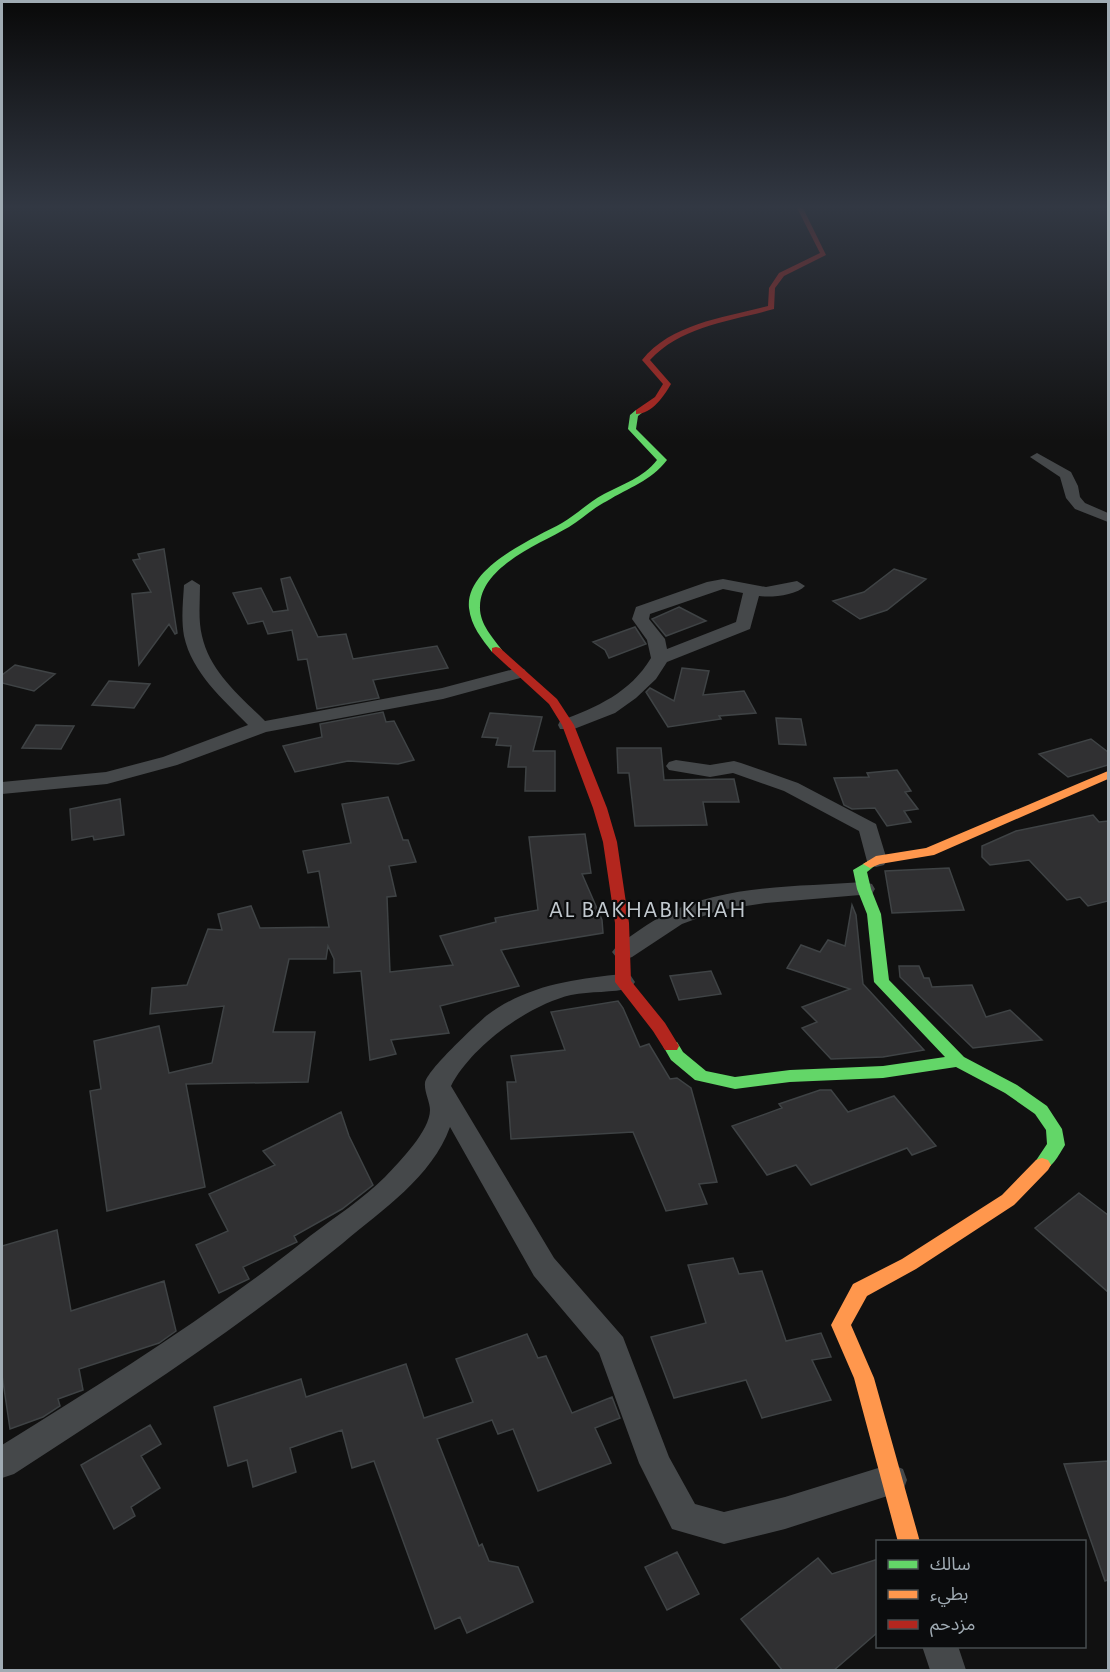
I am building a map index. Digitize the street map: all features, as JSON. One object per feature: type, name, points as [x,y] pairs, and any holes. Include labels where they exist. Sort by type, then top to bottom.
[{"type":"street","points":[[774,284],[771,289],[770,297],[773,303],[771,307],[711,323],[658,345],[648,352],[646,360],[666,384],[665,391],[653,403],[634,415],[632,429],[662,460],[658,468],[652,475],[610,494],[574,520],[513,554],[477,591],[471,606],[476,623],[490,644],[562,713],[605,825],[620,904],[624,952],[623,982],[659,1027],[677,1056],[701,1076],[735,1083],[790,1076],[883,1072],[958,1061]]},
{"type":"street","points":[[1038,457],[1066,474],[1073,498],[1080,506],[1108,519]]},
{"type":"street","points":[[660,658],[656,639],[640,619],[642,611],[713,585],[723,584],[753,591],[777,592],[797,586]]},
{"type":"street","points":[[192,585],[193,636],[201,659],[215,679],[261,727]]},
{"type":"street","points":[[567,726],[608,709],[630,694],[650,675],[660,658],[744,625],[753,591]]},
{"type":"street","points":[[2,788],[80,782],[130,773],[261,727],[443,693],[518,673]]},
{"type":"street","points":[[676,766],[710,771],[734,766],[791,787],[869,828],[876,860]]},
{"type":"street","points":[[908,1540],[864,1378],[841,1325],[860,1290],[909,1264],[1008,1200],[1039,1170],[1056,1145],[1054,1129],[1041,1110],[1011,1089],[958,1061],[882,982],[874,914],[864,889],[860,870],[876,860],[929,852],[1108,775]]},
{"type":"street","points":[[624,952],[674,919],[704,907],[730,901],[864,889]]},
{"type":"street","points":[[438,1083],[489,1025],[521,1005],[572,987],[623,982]]},
{"type":"street","points":[[438,1083],[544,1267],[612,1346],[655,1463],[684,1518],[724,1528],[785,1513],[891,1480]]},
{"type":"street","points":[[2,1463],[107,1397],[212,1326],[286,1272],[394,1185],[432,1141],[443,1113],[438,1083]]},
{"type":"street","points":[[940,1648],[948,1671]]},
{"type":"building","points":[[164,549],[177,633],[175,634],[169,624],[139,665],[132,594],[151,592],[133,560],[140,559],[138,554]]},
{"type":"building","points":[[894,569],[926,579],[887,610],[860,619],[833,601],[864,592]]},
{"type":"building","points":[[290,577],[318,637],[346,634],[353,659],[437,646],[448,668],[373,680],[379,698],[317,709],[307,659],[298,660],[292,630],[268,634],[263,621],[248,624],[233,593],[261,588],[273,612],[288,610],[281,579]]},
{"type":"building","points":[[679,607],[706,621],[666,636],[652,619]]},
{"type":"building","points":[[635,627],[646,644],[609,658],[605,650],[593,642]]},
{"type":"building","points":[[15,665],[55,674],[34,691],[2,683],[2,675]]},
{"type":"building","points":[[682,668],[709,671],[703,695],[744,691],[756,713],[719,716],[721,719],[668,727],[646,692],[650,688],[674,701]]},
{"type":"building","points":[[109,681],[150,684],[134,708],[92,705]]},
{"type":"building","points":[[383,712],[386,722],[394,721],[414,760],[398,764],[348,761],[295,772],[283,746],[322,737],[320,724]]},
{"type":"building","points":[[490,713],[542,717],[533,751],[555,751],[555,791],[525,791],[526,767],[508,767],[511,746],[496,745],[498,738],[482,737]]},
{"type":"building","points":[[776,718],[801,719],[806,745],[779,744]]},
{"type":"building","points":[[36,725],[74,726],[61,749],[22,748]]},
{"type":"building","points":[[1091,739],[1108,752],[1108,765],[1068,777],[1039,754]]},
{"type":"building","points":[[617,748],[661,748],[664,780],[734,779],[739,802],[703,802],[707,825],[635,826],[629,773],[618,773]]},
{"type":"building","points":[[897,770],[911,791],[905,792],[918,809],[904,811],[911,822],[887,826],[875,808],[852,809],[844,805],[834,778],[869,777],[867,773]]},
{"type":"building","points":[[388,797],[403,840],[408,840],[416,862],[389,866],[396,896],[387,897],[390,972],[453,965],[440,936],[496,922],[495,918],[538,910],[529,837],[585,834],[591,873],[582,874],[602,920],[603,933],[501,950],[519,986],[440,1006],[449,1033],[391,1040],[396,1054],[370,1060],[361,971],[334,973],[334,959],[328,946],[326,959],[289,959],[273,1032],[315,1032],[308,1082],[186,1084],[205,1187],[107,1211],[90,1091],[101,1089],[94,1041],[159,1026],[169,1073],[212,1063],[224,1006],[150,1014],[152,988],[187,985],[208,929],[222,930],[218,914],[251,906],[260,928],[329,927],[319,871],[308,873],[303,851],[351,843],[342,804]]},
{"type":"building","points":[[120,799],[124,835],[94,840],[93,836],[72,840],[70,809]]},
{"type":"building","points":[[1093,815],[1099,822],[1108,821],[1108,901],[1088,906],[1080,897],[1067,900],[1029,860],[990,865],[982,857],[982,846],[1016,831]]},
{"type":"building","points":[[949,868],[964,910],[892,913],[885,871]]},
{"type":"building","points":[[852,905],[856,915],[863,984],[924,1050],[883,1057],[831,1059],[802,1028],[817,1022],[802,1007],[850,989],[787,968],[801,945],[820,952],[828,940],[845,946]]},
{"type":"building","points":[[899,966],[919,966],[924,978],[929,978],[932,987],[972,985],[986,1017],[1010,1010],[1042,1040],[973,1048],[900,977]]},
{"type":"building","points":[[711,971],[721,994],[679,1000],[670,976]]},
{"type":"building","points":[[618,1001],[640,1047],[649,1044],[670,1079],[677,1078],[691,1088],[717,1182],[699,1184],[707,1204],[666,1211],[633,1132],[511,1139],[507,1082],[516,1082],[511,1056],[565,1050],[551,1012]]},
{"type":"building","points":[[820,1090],[831,1090],[848,1112],[894,1096],[936,1146],[912,1155],[907,1148],[811,1185],[796,1165],[767,1175],[732,1126],[782,1108],[779,1104]]},
{"type":"building","points":[[341,1112],[349,1136],[373,1185],[342,1209],[294,1236],[297,1242],[243,1267],[249,1279],[219,1293],[196,1245],[228,1231],[209,1194],[275,1165],[263,1151]]},
{"type":"building","points":[[1079,1193],[1108,1215],[1108,1292],[1035,1228]]},
{"type":"building","points":[[57,1230],[71,1311],[164,1281],[176,1331],[159,1343],[79,1369],[83,1390],[58,1399],[60,1406],[43,1417],[10,1429],[2,1375],[2,1246]]},
{"type":"building","points":[[733,1258],[739,1274],[762,1271],[786,1341],[821,1333],[831,1357],[812,1360],[831,1400],[762,1418],[746,1380],[674,1398],[651,1337],[706,1323],[688,1265]]},
{"type":"building","points":[[527,1334],[538,1358],[546,1356],[572,1413],[612,1397],[620,1418],[595,1428],[611,1463],[538,1491],[513,1429],[498,1434],[492,1420],[437,1439],[479,1546],[482,1544],[489,1561],[518,1567],[533,1602],[467,1633],[460,1617],[435,1629],[374,1461],[352,1468],[342,1430],[290,1448],[296,1472],[253,1487],[247,1460],[228,1466],[214,1407],[301,1379],[306,1397],[406,1364],[424,1418],[473,1402],[456,1359]]},
{"type":"building","points":[[150,1425],[161,1444],[141,1456],[160,1488],[131,1507],[135,1516],[114,1529],[81,1465]]},
{"type":"building","points":[[1108,1461],[1108,1580],[1105,1581],[1064,1464]]},
{"type":"building","points":[[677,1552],[699,1594],[667,1610],[645,1567]]},
{"type":"building","points":[[818,1558],[832,1574],[876,1560],[876,1634],[833,1671],[783,1671],[741,1619]]},
{"type":"traffic: fast","points":[[496,650],[479,627],[474,607],[478,589],[489,574],[505,560],[570,522],[601,500],[644,478],[656,467],[662,460],[632,429],[634,415],[639,412]]},
{"type":"traffic: fast","points":[[870,864],[860,870],[864,889],[874,914],[882,982],[958,1061],[1011,1089],[1041,1110],[1054,1129],[1056,1145],[1042,1165]]},
{"type":"traffic: fast","points":[[671,1046],[677,1056],[701,1076],[735,1083],[790,1076],[883,1072],[958,1061]]},
{"type":"traffic: slow","points":[[870,864],[876,860],[929,852],[1108,775]]},
{"type":"traffic: slow","points":[[908,1540],[864,1378],[841,1325],[860,1290],[909,1264],[1008,1200],[1042,1165]]},
{"type":"traffic: jam","points":[[639,412],[658,399],[667,384],[646,360],[656,348],[686,331],[771,307],[771,293],[774,284]]},
{"type":"traffic: jam","points":[[496,650],[553,702],[568,725],[600,808],[610,842],[622,923],[623,982],[671,1046]]},
{"type":"district","name":"AL BAKHABIKHAH","points":[[648,910]]}]
